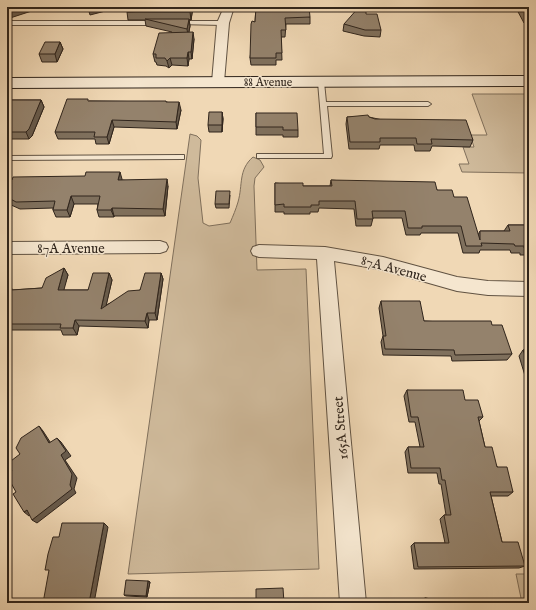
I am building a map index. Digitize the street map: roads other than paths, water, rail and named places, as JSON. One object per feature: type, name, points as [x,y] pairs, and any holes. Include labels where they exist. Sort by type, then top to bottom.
[{"type":"main road","name":"88 Avenue","points":[[7,84],[529,82]]},
{"type":"street","points":[[218,82],[223,23],[228,7]]},
{"type":"street","name":"87A Avenue","points":[[7,248],[160,247]]},
{"type":"street","name":"87A Avenue","points":[[259,251],[325,253],[384,263],[448,283],[495,289],[529,289]]},
{"type":"street","name":"165A Street","points":[[325,253],[353,603]]},
{"type":"lane","points":[[7,23],[167,23]]},
{"type":"lane","points":[[175,23],[223,23]]},
{"type":"lane","points":[[260,156],[328,156],[321,82]]},
{"type":"lane","points":[[323,104],[428,104]]},
{"type":"lane","points":[[7,158],[181,157]]}]
